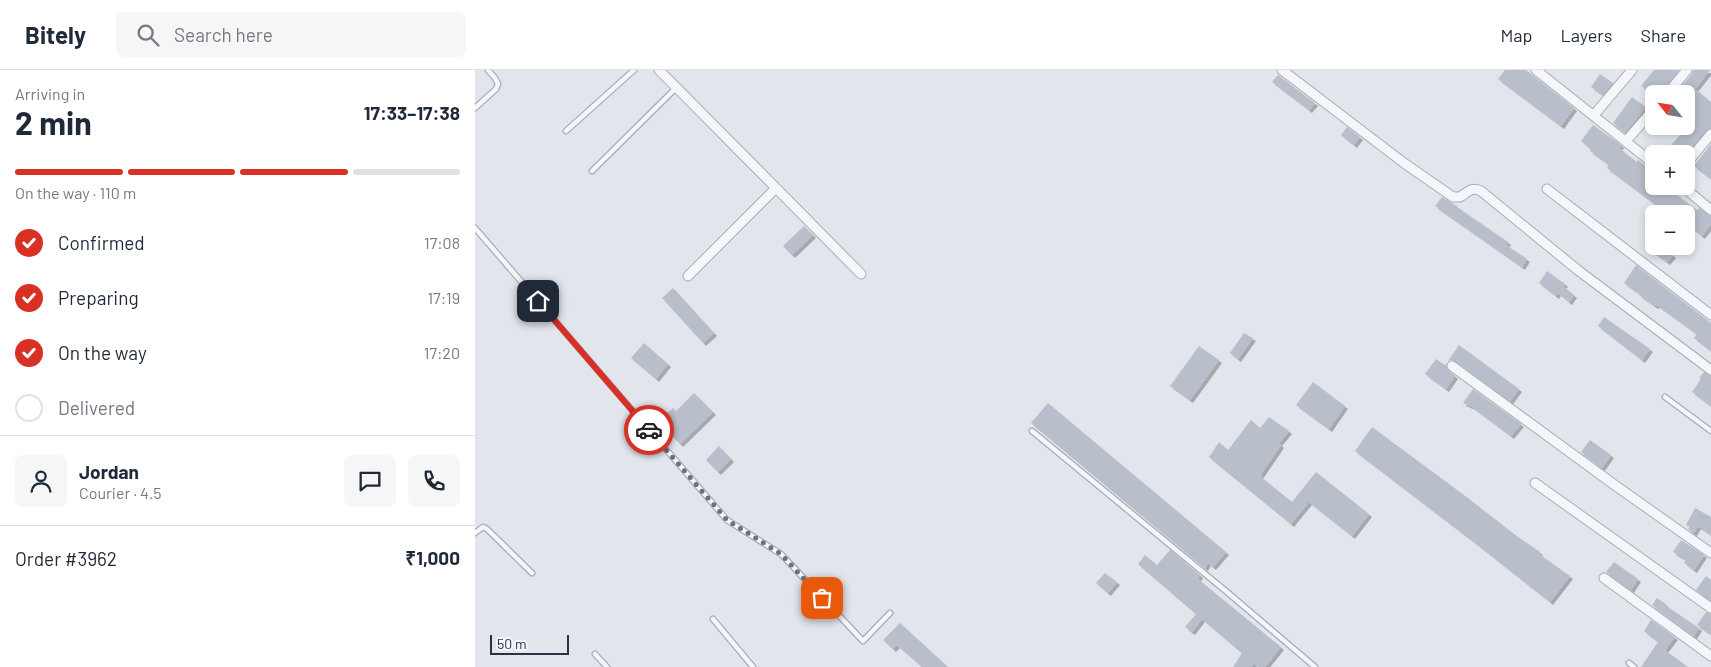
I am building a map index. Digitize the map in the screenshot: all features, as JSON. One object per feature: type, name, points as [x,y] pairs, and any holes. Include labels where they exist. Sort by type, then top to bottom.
[{"type":"street","points":[[659,70],[861,274]]},
{"type":"street","points":[[1281,70],[1453,197],[1460,197],[1471,189],[1476,188],[1481,191],[1579,270],[1711,370]]},
{"type":"street","points":[[1536,70],[1645,157]]},
{"type":"street","points":[[1594,115],[1632,70]]},
{"type":"street","points":[[1674,85],[1687,70]]},
{"type":"street","points":[[1626,141],[1645,119]]},
{"type":"street","points":[[1695,153],[1711,134]]},
{"type":"street","points":[[688,276],[776,188]]},
{"type":"street","points":[[1547,189],[1711,315]]},
{"type":"street","points":[[1693,195],[1711,210]]},
{"type":"street","points":[[1452,366],[1711,553]]},
{"type":"street","points":[[1535,483],[1711,608]]},
{"type":"street","points":[[1604,578],[1711,656]]},
{"type":"lane","points":[[475,108],[496,89],[498,84],[488,70]]},
{"type":"lane","points":[[566,131],[634,70]]},
{"type":"lane","points":[[592,171],[676,88]]},
{"type":"lane","points":[[475,228],[727,520],[781,554],[863,641],[890,613]]},
{"type":"lane","points":[[1665,398],[1711,431]]},
{"type":"lane","points":[[1032,431],[1315,667]]},
{"type":"lane","points":[[475,533],[483,527],[487,529],[532,574]]},
{"type":"lane","points":[[713,619],[753,667]]},
{"type":"lane","points":[[595,654],[607,667]]},
{"type":"lane","points":[[1629,663],[1635,667]]},
{"type":"building","points":[[1505,70],[1526,70],[1574,108],[1561,126],[1498,79]]},
{"type":"building","points":[[1654,70],[1679,70],[1668,85],[1645,85],[1645,89],[1641,86]]},
{"type":"building","points":[[1693,70],[1710,70],[1695,89],[1695,85],[1683,85]]},
{"type":"building","points":[[1600,74],[1613,83],[1603,95],[1591,87]]},
{"type":"building","points":[[1278,75],[1315,103],[1309,110],[1272,82]]},
{"type":"building","points":[[1695,89],[1711,102],[1711,128],[1706,130],[1694,145],[1671,145],[1680,135],[1695,135]]},
{"type":"building","points":[[1632,97],[1645,106],[1625,133],[1613,123]]},
{"type":"building","points":[[1593,125],[1621,145],[1619,148],[1637,162],[1638,160],[1645,165],[1645,195],[1677,195],[1690,205],[1656,205],[1607,168],[1609,165],[1590,151],[1591,149],[1581,141]]},
{"type":"building","points":[[1347,127],[1360,137],[1354,145],[1341,135]]},
{"type":"building","points":[[1711,144],[1711,179],[1695,167]]},
{"type":"building","points":[[1442,197],[1508,242],[1506,245],[1527,259],[1522,267],[1435,206]]},
{"type":"building","points":[[1695,208],[1697,210],[1699,208],[1711,216],[1711,224],[1702,236],[1695,230]]},
{"type":"building","points":[[804,226],[813,235],[792,255],[783,246]]},
{"type":"building","points":[[1657,255],[1673,255],[1667,262]]},
{"type":"building","points":[[1636,265],[1711,323],[1711,351],[1694,338],[1697,334],[1624,283]]},
{"type":"building","points":[[1547,271],[1565,284],[1563,286],[1574,295],[1569,302],[1558,293],[1556,296],[1539,283]]},
{"type":"building","points":[[673,288],[714,333],[703,343],[662,298]]},
{"type":"building","points":[[1604,317],[1650,349],[1642,360],[1598,326]]},
{"type":"building","points":[[1244,333],[1253,338],[1238,359],[1230,353]]},
{"type":"building","points":[[644,343],[668,364],[656,379],[631,358]]},
{"type":"building","points":[[1459,345],[1519,389],[1510,401],[1456,361],[1448,361]]},
{"type":"building","points":[[1199,346],[1219,360],[1190,400],[1170,386]]},
{"type":"building","points":[[1436,359],[1446,364],[1447,369],[1455,376],[1446,389],[1425,374]]},
{"type":"building","points":[[1704,372],[1711,376],[1711,406],[1692,392]]},
{"type":"building","points":[[1313,382],[1345,406],[1329,429],[1296,405]]},
{"type":"building","points":[[1473,389],[1521,424],[1511,436],[1472,407],[1463,403]]},
{"type":"building","points":[[694,393],[713,412],[680,444],[662,425],[667,420],[664,416],[673,408],[676,411]]},
{"type":"building","points":[[1048,403],[1226,552],[1213,567],[1208,563],[1205,568],[1031,423]]},
{"type":"building","points":[[1269,417],[1289,431],[1279,443],[1281,445],[1260,476],[1292,502],[1316,472],[1369,514],[1352,536],[1309,502],[1291,524],[1209,457],[1219,442],[1228,450],[1251,420],[1260,428]]},
{"type":"building","points":[[1372,427],[1570,576],[1550,602],[1355,451]]},
{"type":"building","points":[[1590,440],[1611,455],[1602,468],[1581,452]]},
{"type":"building","points":[[719,446],[731,459],[718,472],[706,460]]},
{"type":"building","points":[[1695,508],[1711,517],[1711,535],[1698,526],[1694,533],[1688,529],[1690,527],[1686,525]]},
{"type":"building","points":[[1681,540],[1704,555],[1694,570],[1684,563],[1686,560],[1673,552]]},
{"type":"building","points":[[1170,550],[1200,575],[1198,579],[1281,647],[1265,667],[1259,667],[1254,663],[1251,667],[1233,667],[1242,653],[1202,619],[1192,632],[1185,627],[1196,614],[1138,564],[1145,555],[1157,565]]},
{"type":"building","points":[[1614,562],[1638,579],[1631,590],[1606,572]]},
{"type":"building","points":[[1105,573],[1117,582],[1108,593],[1096,583]]},
{"type":"building","points":[[1706,576],[1711,580],[1711,600],[1696,590]]},
{"type":"building","points":[[1657,598],[1699,628],[1694,636],[1652,605]]},
{"type":"building","points":[[1706,612],[1711,614],[1711,634],[1697,625]]},
{"type":"building","points":[[1651,620],[1675,637],[1665,650],[1688,667],[1641,667],[1658,642],[1644,631]]},
{"type":"building","points":[[900,623],[948,667],[922,667],[897,645],[893,649],[883,640]]},
{"type":"way so far","points":[[649,430],[727,520],[781,554],[822,598]]},
{"type":"route","points":[[538,301],[649,430]]}]
